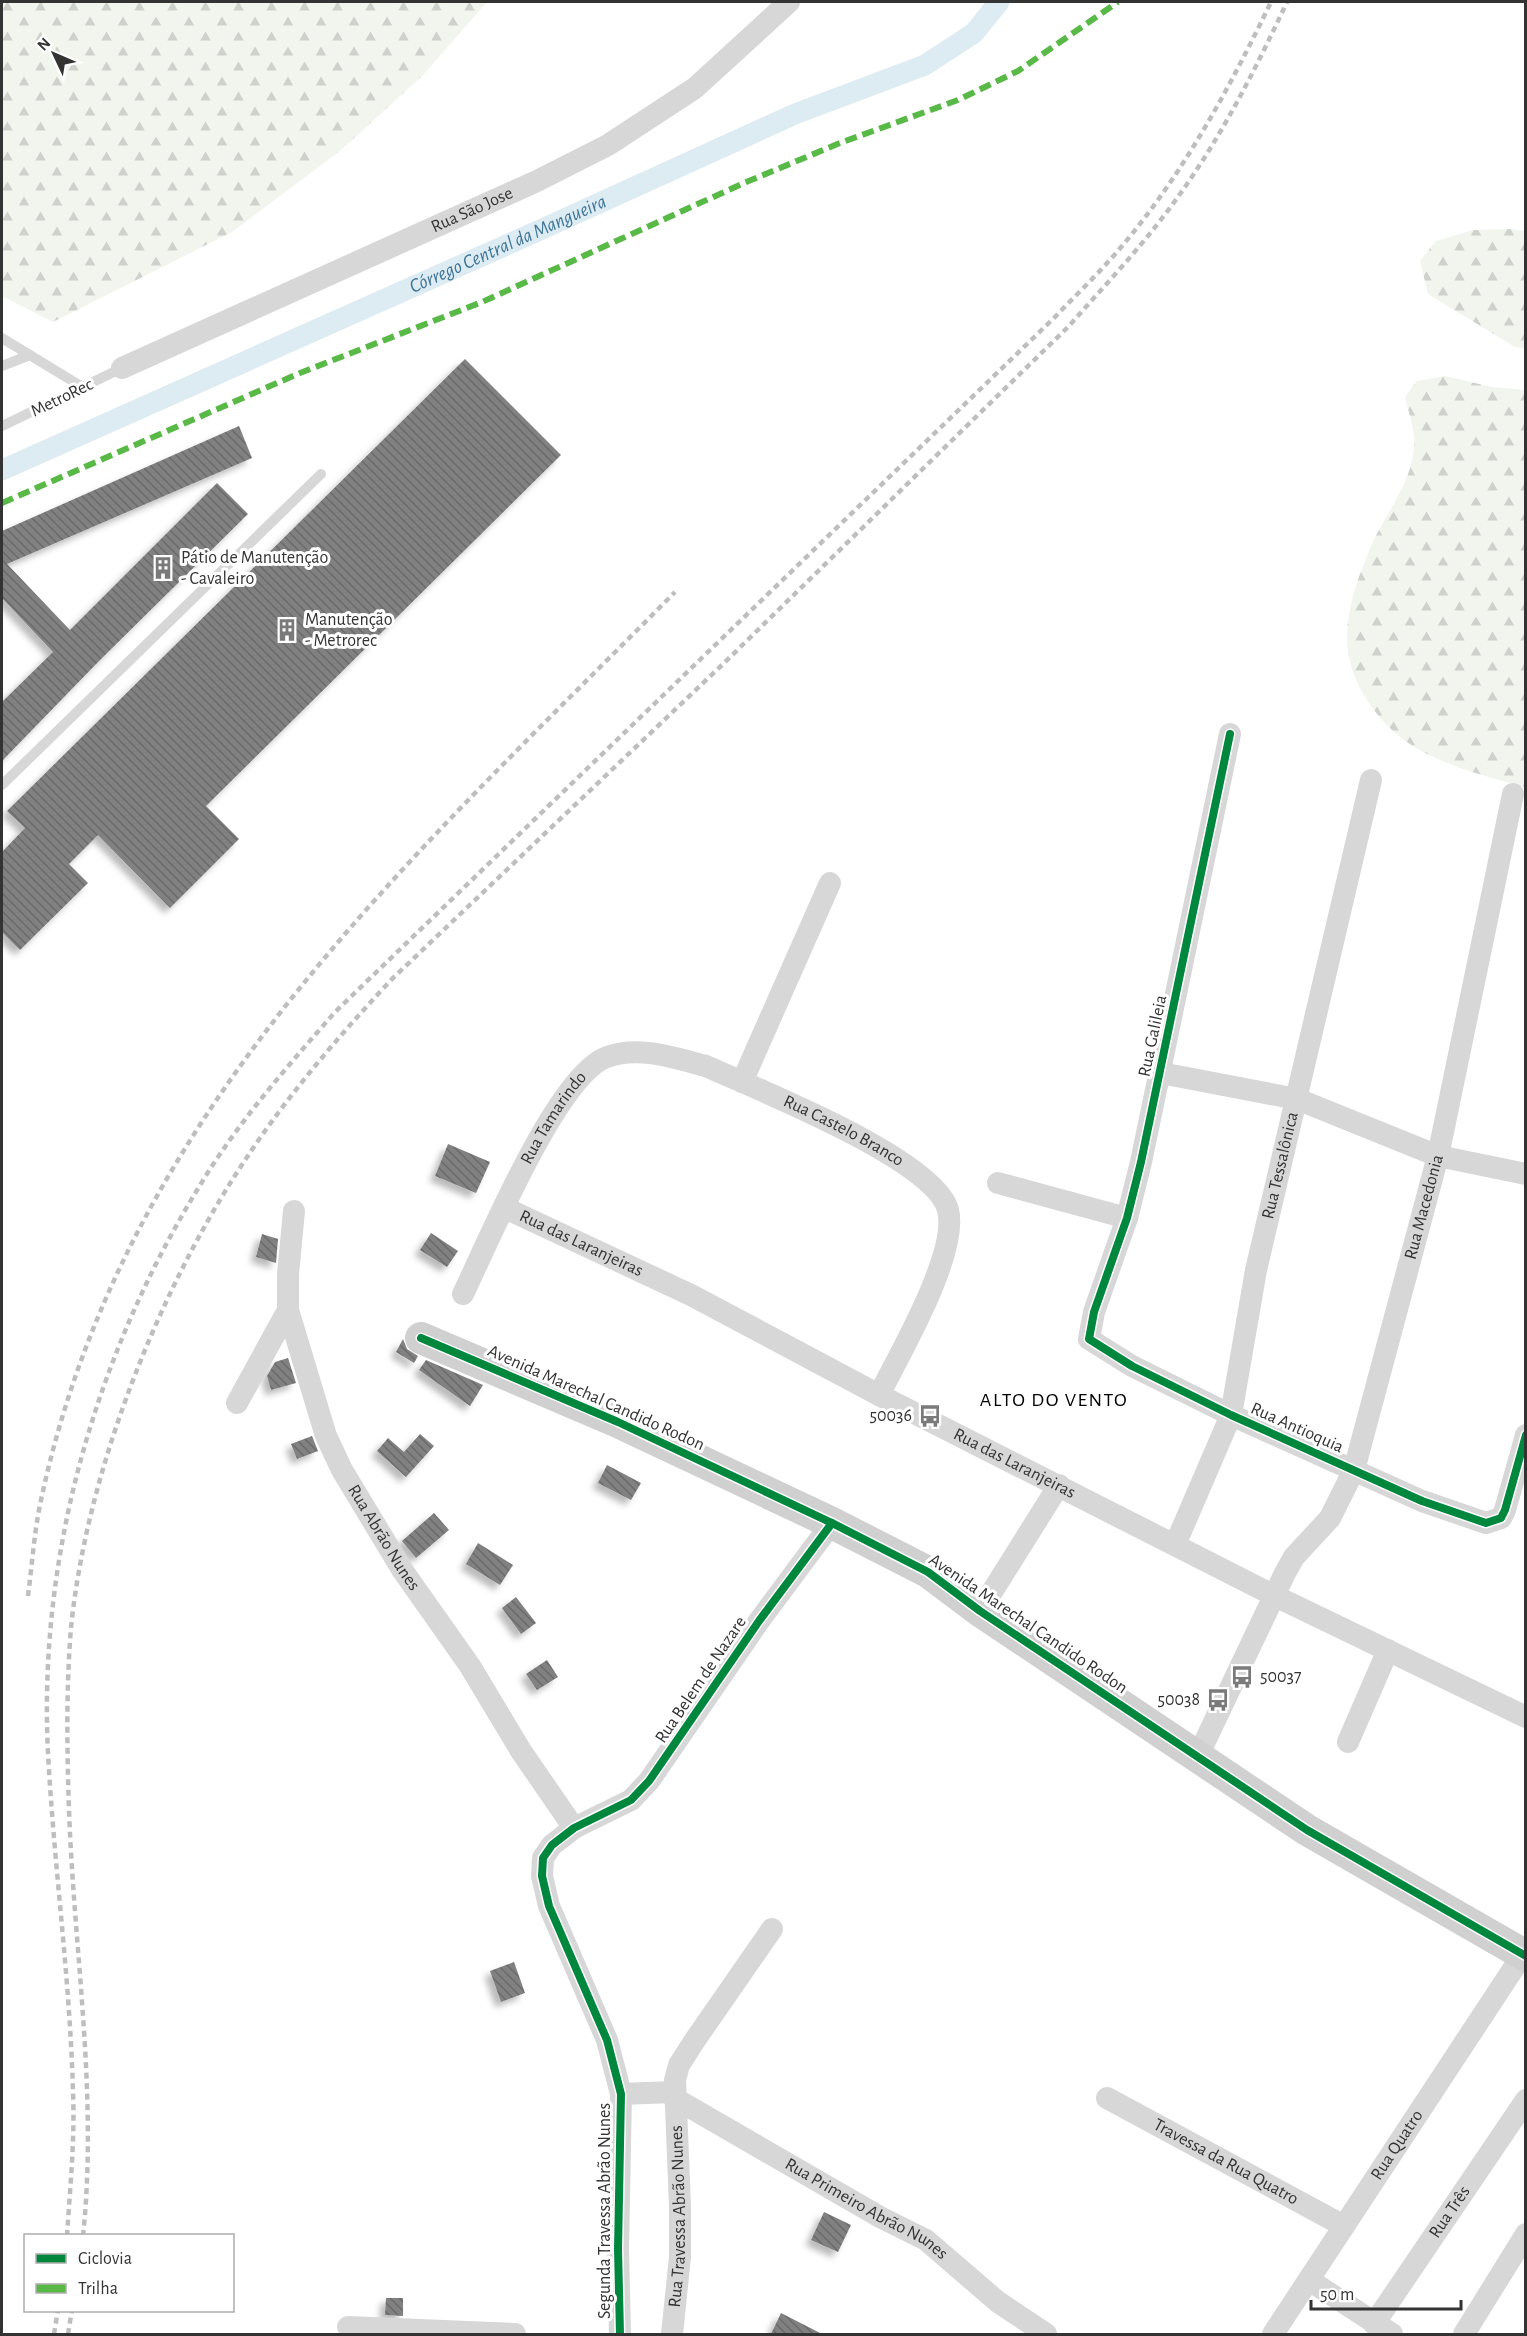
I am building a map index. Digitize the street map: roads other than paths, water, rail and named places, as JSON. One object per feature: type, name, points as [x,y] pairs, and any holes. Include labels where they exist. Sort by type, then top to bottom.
[{"type":"street","name":"Rua São Jose","points":[[122,368],[537,181],[608,145],[695,88],[789,2]]},
{"type":"street","name":"Rua Galileia","points":[[1089,1339],[1094,1312],[1127,1218],[1161,1073],[1230,734]]},
{"type":"street","name":"Rua Tessalônica","points":[[1175,1545],[1231,1415],[1256,1270],[1371,780]]},
{"type":"street","name":"Rua Macedonia","points":[[1197,1758],[1294,1557],[1330,1518],[1354,1470],[1438,1156],[1513,794]]},
{"type":"street","points":[[742,1082],[830,883]]},
{"type":"street","name":"Rua Castelo Branco","points":[[626,1053],[653,1053],[706,1066],[892,1155],[939,1191],[948,1211],[947,1239],[931,1291],[879,1395]]},
{"type":"street","name":"Rua Tamarindo","points":[[463,1294],[533,1152],[575,1082],[592,1064],[608,1056],[626,1053]]},
{"type":"street","points":[[1161,1073],[1297,1098],[1438,1156],[1526,1174]]},
{"type":"street","points":[[998,1183],[1127,1218]]},
{"type":"street","name":"Rua das Laranjeiras","points":[[505,1208],[701,1300],[879,1395],[1275,1596],[1526,1717]]},
{"type":"street","name":"Rua Abrão Nunes","points":[[294,1211],[288,1274],[288,1310],[313,1400],[326,1436],[342,1470],[403,1571],[470,1666],[521,1751],[574,1828]]},
{"type":"street","points":[[237,1403],[288,1310]]},
{"type":"street","name":"Avenida Marechal Candido Rodon","points":[[421,1338],[618,1422],[832,1523],[928,1572],[980,1611],[1197,1758],[1317,1835],[1524,1955]]},
{"type":"street","name":"Rua Antioquia","points":[[1089,1339],[1132,1366],[1231,1415],[1471,1520],[1486,1523],[1501,1518],[1526,1435]]},
{"type":"street","points":[[980,1611],[1059,1485]]},
{"type":"street","name":"Rua Belem de Nazare","points":[[574,1828],[631,1800],[649,1781],[753,1630],[832,1523]]},
{"type":"street","points":[[1348,1742],[1388,1650]]},
{"type":"street","name":"Segunda Travessa Abrão Nunes","points":[[574,1828],[552,1845],[543,1858],[542,1876],[549,1906],[607,2040],[621,2094],[618,2249],[620,2334]]},
{"type":"street","points":[[621,2094],[674,2095],[679,2065],[772,1929]]},
{"type":"street","name":"Rua Quatro","points":[[1273,2334],[1524,1955]]},
{"type":"street","name":"Rua Travessa Abrão Nunes","points":[[672,2334],[680,2257],[680,2207],[674,2095]]},
{"type":"street","name":"Rua Primeiro Abrão Nunes","points":[[674,2095],[879,2217],[927,2240],[998,2302],[1046,2334]]},
{"type":"street","name":"Travessa da Rua Quatro","points":[[1107,2098],[1344,2226]]},
{"type":"street","name":"Rua Três","points":[[1309,2280],[1383,2329],[1526,2100]]},
{"type":"street","points":[[1464,2334],[1526,2234]]},
{"type":"street","points":[[348,2327],[515,2334]]},
{"type":"lane","points":[[2,339],[84,388]]},
{"type":"lane","points":[[2,366],[30,355]]},
{"type":"lane","name":"MetroRec","points":[[2,426],[122,368]]},
{"type":"lane","points":[[2,785],[321,474]]},
{"type":"waterway","name":"Córrego Central da Mangueira","points":[[2,470],[795,114],[925,65],[974,33],[999,2]]},
{"type":"railway","points":[[67,2234],[73,2110],[69,2007],[48,1753],[47,1678],[53,1603],[65,1529],[82,1456],[104,1384],[132,1314],[165,1247],[216,1159],[265,1094],[335,1012],[1054,318],[1108,262],[1156,202],[1199,138],[1271,2]]},
{"type":"railway","points":[[83,2234],[88,2130],[84,2023],[69,1810],[67,1719],[71,1628],[79,1570],[92,1511],[128,1392],[152,1334],[206,1224],[271,1122],[329,1049],[392,979],[722,665],[1068,327],[1140,245],[1196,171],[1251,76],[1287,2]]},
{"type":"railway","points":[[28,1596],[40,1505],[80,1365],[136,1235],[206,1115],[288,1003],[378,896],[475,794],[675,592]]},
{"type":"railway","points":[[54,2334],[58,2312]]},
{"type":"railway","points":[[68,2334],[72,2312]]},
{"type":"place","name":"Pátio de Manutenção - Cavaleiro","points":[[163,568]]},
{"type":"place","name":"Manutenção - Metrorec","points":[[287,630]]},
{"type":"place","name":"50036","points":[[930,1416]]},
{"type":"place","name":"50037","points":[[1242,1677]]},
{"type":"place","name":"50038","points":[[1218,1700]]},
{"type":"district","name":"ALTO DO VENTO","points":[[1054,1400]]}]
